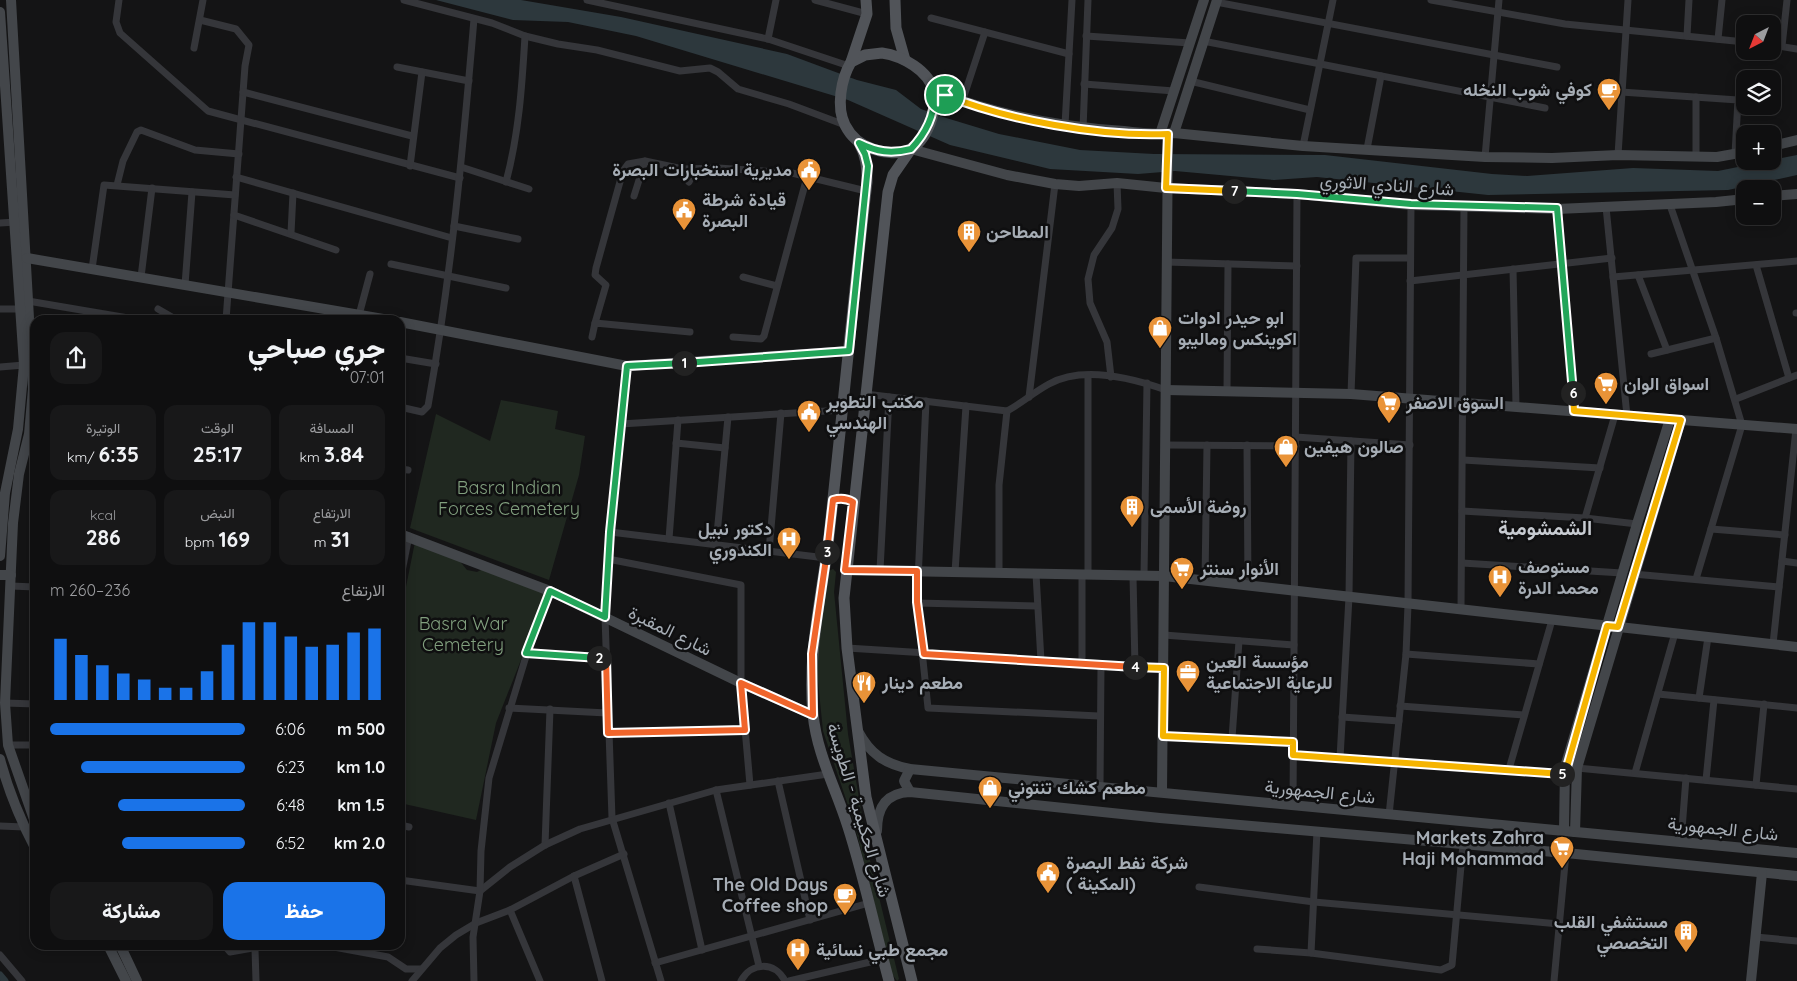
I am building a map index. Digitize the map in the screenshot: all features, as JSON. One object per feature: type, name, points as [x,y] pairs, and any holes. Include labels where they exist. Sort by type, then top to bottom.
[{"type":"main road","points":[[849,67],[866,55],[882,53],[905,60],[915,66],[934,91],[935,105],[929,125],[911,149],[897,153],[882,152],[859,143],[845,125],[839,102],[849,67],[867,14],[866,0]]},
{"type":"main road","points":[[894,0],[896,28],[905,60]]},
{"type":"main road","name":"شارع الحكيمية - الطويسة","points":[[859,143],[865,154],[868,166],[866,191],[833,500],[812,654],[813,715],[818,744],[844,813],[889,981]]},
{"type":"main road","name":"شارع الحكيمية - الطويسة","points":[[911,149],[893,175],[888,192],[845,570],[844,598],[846,648],[866,797],[912,981]]},
{"type":"main road","points":[[835,477],[845,483],[856,480]]},
{"type":"main road","points":[[833,500],[843,498],[853,502]]},
{"type":"street","points":[[0,556],[5,493],[21,406],[24,365],[16,222],[11,0]]},
{"type":"street","points":[[118,0],[116,22],[123,37],[208,111],[460,178]]},
{"type":"street","points":[[194,48],[203,0]]},
{"type":"street","points":[[404,0],[492,23],[525,36],[558,44],[597,50],[680,71],[710,68],[718,72],[738,89],[789,104],[845,125]]},
{"type":"street","points":[[587,0],[768,39],[849,67]]},
{"type":"street","points":[[768,39],[776,0]]},
{"type":"street","points":[[815,0],[867,14]]},
{"type":"street","points":[[1065,125],[1072,0]]},
{"type":"street","points":[[1083,129],[1088,0]]},
{"type":"street","points":[[1162,792],[1167,136],[1174,91],[1204,0]]},
{"type":"street","points":[[1303,146],[1333,0]]},
{"type":"street","points":[[1431,0],[1497,14],[1564,24],[1736,41]]},
{"type":"street","points":[[1485,157],[1499,0]]},
{"type":"street","points":[[1618,155],[1628,0]]},
{"type":"street","points":[[1687,36],[1690,0]]},
{"type":"street","points":[[1718,39],[1722,0]]},
{"type":"street","points":[[1787,0],[1782,46],[1797,48]]},
{"type":"street","points":[[1167,136],[1190,81],[1216,1],[1557,67]]},
{"type":"street","points":[[0,12],[3,105],[16,161],[27,258],[30,318]]},
{"type":"street","points":[[931,18],[1069,54]]},
{"type":"street","points":[[405,408],[422,412],[426,410],[436,364],[460,178],[474,19]]},
{"type":"street","points":[[200,20],[229,26],[248,41],[226,315]]},
{"type":"street","points":[[962,102],[985,32]]},
{"type":"street","points":[[506,182],[516,146],[525,36]]},
{"type":"street","points":[[1086,36],[1190,43]]},
{"type":"street","points":[[1203,41],[1545,108]]},
{"type":"street","points":[[397,68],[469,81]]},
{"type":"street","points":[[410,166],[412,136],[422,72]]},
{"type":"street","points":[[1367,149],[1381,76]]},
{"type":"street","points":[[1190,81],[1310,110]]},
{"type":"street","points":[[1084,84],[1174,91]]},
{"type":"street","points":[[934,91],[962,102],[1083,129],[1167,136],[1485,157],[1696,156],[1736,153]]},
{"type":"street","points":[[243,92],[412,136]]},
{"type":"street","points":[[1621,92],[1738,100],[1739,125]]},
{"type":"street","points":[[1696,97],[1696,156]]},
{"type":"street","points":[[116,185],[123,161],[137,132],[141,130],[194,150],[238,154]]},
{"type":"street","points":[[1781,144],[1797,140]]},
{"type":"street","name":"شارع النادي الاثوري","points":[[911,149],[998,173],[1056,184],[1079,186],[1117,183],[1297,194],[1411,204],[1557,208],[1670,205],[1736,200]]},
{"type":"street","points":[[592,337],[606,285],[595,275],[596,268],[623,171],[628,164],[645,161],[695,170],[718,168],[792,173],[866,191]]},
{"type":"street","points":[[634,196],[645,161]]},
{"type":"street","points":[[461,167],[528,189]]},
{"type":"street","points":[[689,182],[695,170]]},
{"type":"street","points":[[733,337],[756,339],[764,336],[807,176]]},
{"type":"street","points":[[236,177],[452,238]]},
{"type":"street","points":[[1111,377],[1107,342],[1090,303],[1088,279],[1089,267],[1094,255],[1112,228],[1118,210],[1117,183]]},
{"type":"street","points":[[92,269],[102,189],[107,184],[235,195]]},
{"type":"street","points":[[1029,396],[1056,184]]},
{"type":"street","points":[[141,278],[152,188]]},
{"type":"street","points":[[185,285],[192,192]]},
{"type":"street","points":[[291,233],[293,193]]},
{"type":"street","points":[[1293,805],[1297,194]]},
{"type":"street","points":[[1781,195],[1797,194]]},
{"type":"street","points":[[1389,815],[1406,654],[1408,604],[1411,204]]},
{"type":"street","points":[[1670,205],[1736,399],[1742,425],[1696,579]]},
{"type":"street","points":[[1461,610],[1464,206]]},
{"type":"street","points":[[1606,207],[1627,416]]},
{"type":"street","points":[[1557,208],[1574,411]]},
{"type":"street","points":[[234,215],[336,250]]},
{"type":"street","points":[[0,223],[16,222]]},
{"type":"street","points":[[454,226],[518,240]]},
{"type":"street","points":[[27,258],[351,315]]},
{"type":"street","points":[[1351,394],[1356,258],[1410,258]]},
{"type":"street","points":[[1410,280],[1612,258]]},
{"type":"street","points":[[1613,277],[1797,261]]},
{"type":"street","points":[[1166,262],[1297,266]]},
{"type":"street","points":[[391,264],[506,288]]},
{"type":"street","points":[[1226,390],[1228,264]]},
{"type":"street","points":[[1756,265],[1789,378]]},
{"type":"street","points":[[1513,269],[1516,406]]},
{"type":"street","points":[[362,315],[370,274]]},
{"type":"street","points":[[1638,275],[1667,350]]},
{"type":"street","points":[[743,277],[777,286]]},
{"type":"street","points":[[28,301],[111,315]]},
{"type":"street","points":[[0,309],[20,309]]},
{"type":"street","points":[[158,309],[168,315]]},
{"type":"street","points":[[405,323],[627,366],[849,351]]},
{"type":"street","points":[[595,323],[690,332]]},
{"type":"street","points":[[1651,354],[1716,338]]},
{"type":"street","points":[[405,359],[436,364]]},
{"type":"street","points":[[0,367],[24,365]]},
{"type":"street","points":[[627,366],[610,532],[605,617],[612,818],[661,981]]},
{"type":"street","points":[[866,394],[1007,411],[1022,403],[1029,396],[1063,378],[1088,375],[1148,383],[1166,390],[1296,391],[1351,394],[1464,401],[1675,420],[1797,428],[1773,644]]},
{"type":"street","points":[[1082,664],[1088,375]]},
{"type":"street","points":[[1736,399],[1797,375]]},
{"type":"street","points":[[1135,667],[1148,383]]},
{"type":"street","points":[[880,570],[889,397]]},
{"type":"street","points":[[926,401],[917,602],[924,654],[928,708],[1099,716]]},
{"type":"street","points":[[954,572],[966,406]]},
{"type":"street","points":[[621,424],[842,410]]},
{"type":"street","points":[[999,573],[999,485],[1007,411]]},
{"type":"street","points":[[769,551],[781,413]]},
{"type":"street","points":[[1585,518],[1615,414]]},
{"type":"street","points":[[716,545],[728,416]]},
{"type":"street","points":[[669,539],[678,420]]},
{"type":"street","points":[[1569,831],[1577,768],[1618,627],[1637,524],[1675,420]]},
{"type":"street","points":[[1569,831],[1565,774],[1607,626],[1628,573],[1675,420]]},
{"type":"street","points":[[1296,437],[1410,444]]},
{"type":"street","points":[[1340,758],[1349,597],[1352,441]]},
{"type":"street","points":[[676,443],[725,448]]},
{"type":"street","points":[[1166,445],[1296,446]]},
{"type":"street","points":[[1205,581],[1207,445]]},
{"type":"street","points":[[1247,446],[1248,586]]},
{"type":"street","points":[[13,452],[30,457],[16,498],[5,703],[8,745],[30,809]]},
{"type":"street","points":[[1463,460],[1600,468]]},
{"type":"street","points":[[1462,511],[1585,518],[1637,524]]},
{"type":"street","points":[[1711,529],[1785,535]]},
{"type":"street","points":[[610,532],[826,558]]},
{"type":"street","name":"شارع المقبرة","points":[[405,535],[550,591],[741,683],[813,715]]},
{"type":"street","points":[[608,558],[741,584],[741,683],[750,785]]},
{"type":"street","points":[[1782,561],[1797,563]]},
{"type":"street","points":[[1462,563],[1628,573],[1780,587]]},
{"type":"street","points":[[845,570],[1164,576],[1797,647]]},
{"type":"street","points":[[1036,574],[1041,661]]},
{"type":"street","points":[[0,575],[11,581],[30,586]]},
{"type":"street","points":[[474,981],[473,937],[480,891],[481,851],[489,778],[526,653],[550,591]]},
{"type":"street","points":[[917,602],[1037,606]]},
{"type":"street","points":[[1509,769],[1552,620]]},
{"type":"street","points":[[1635,774],[1675,634]]},
{"type":"street","points":[[1164,635],[1294,645]]},
{"type":"street","points":[[1699,698],[1708,637]]},
{"type":"street","points":[[1232,738],[1239,641]]},
{"type":"street","points":[[846,648],[1164,668]]},
{"type":"street","points":[[526,653],[606,658]]},
{"type":"street","points":[[1406,654],[1539,664]]},
{"type":"street","points":[[1100,788],[1099,716],[1101,665]]},
{"type":"street","points":[[1658,694],[1797,708]]},
{"type":"street","points":[[1706,780],[1714,700]]},
{"type":"street","points":[[5,703],[30,704]]},
{"type":"street","points":[[1756,785],[1764,704]]},
{"type":"street","points":[[1400,706],[1524,715]]},
{"type":"street","points":[[509,708],[607,713]]},
{"type":"street","points":[[545,845],[550,710]]},
{"type":"street","points":[[1342,717],[1399,721]]},
{"type":"street","name":"شارع الجمهورية","points":[[857,728],[864,742],[878,757],[891,764],[910,770],[1162,792],[1797,853]]},
{"type":"street","points":[[608,733],[745,730]]},
{"type":"street","points":[[1163,736],[1293,742]]},
{"type":"street","points":[[8,745],[30,745]]},
{"type":"street","points":[[1293,755],[1565,774]]},
{"type":"street","points":[[0,759],[6,783],[30,838]]},
{"type":"street","points":[[1577,768],[1797,788]]},
{"type":"street","points":[[910,770],[904,781],[910,792]]},
{"type":"street","points":[[405,881],[480,891],[510,867],[545,845],[580,829],[612,818],[716,790],[828,774]]},
{"type":"street","points":[[1681,842],[1686,778]]},
{"type":"street","points":[[6,783],[19,780]]},
{"type":"street","points":[[778,781],[810,920]]},
{"type":"street","points":[[716,790],[759,966]]},
{"type":"street","points":[[876,840],[877,815],[880,807],[893,795],[910,792],[1160,818],[1566,853],[1797,876]]},
{"type":"street","points":[[669,803],[702,950]]},
{"type":"street","points":[[0,826],[24,827]]},
{"type":"street","points":[[405,826],[409,827]]},
{"type":"street","points":[[1311,952],[1317,831]]},
{"type":"street","points":[[1257,949],[1311,952],[1441,970],[1449,968],[1452,965],[1458,915],[1463,844]]},
{"type":"street","points":[[1554,981],[1566,853]]},
{"type":"street","points":[[412,981],[421,969],[456,935],[476,923],[510,910],[574,876],[624,854]]},
{"type":"street","points":[[1751,981],[1762,874]]},
{"type":"street","points":[[574,876],[602,981]]},
{"type":"street","points":[[1199,887],[1314,902],[1559,924]]},
{"type":"street","points":[[655,963],[869,904]]},
{"type":"street","points":[[510,910],[540,981]]},
{"type":"street","points":[[1756,937],[1797,941]]},
{"type":"street","points":[[117,950],[126,981]]},
{"type":"street","points":[[117,950],[137,981]]},
{"type":"street","points":[[228,950],[230,952],[247,950]]},
{"type":"street","points":[[255,950],[256,981]]},
{"type":"street","points":[[350,950],[388,957],[406,969],[421,969]]},
{"type":"street","points":[[0,956],[22,981]]},
{"type":"street","points":[[789,981],[883,959]]},
{"type":"street","points":[[741,981],[746,974],[759,966],[778,971],[785,981]]},
{"type":"green space","name":"Basra Indian Forces Cemetery","points":[[501,400],[558,411],[555,429],[585,436],[579,475],[549,580],[410,528],[436,414],[490,441]]},
{"type":"green space","name":"Basra War Cemetery","points":[[415,542],[458,559],[467,570],[477,572],[485,568],[547,594],[496,723],[476,820],[405,804],[405,592]]},
{"type":"green space","points":[[833,569],[836,572],[834,592],[848,734],[869,856],[899,979],[897,981],[892,974],[855,826],[823,731],[816,662],[829,571]]},
{"type":"shaded area","points":[[436,0],[521,0],[621,17],[787,54],[857,80],[896,90],[921,109],[943,117],[999,134],[1080,150],[1154,154],[1325,155],[1492,174],[1527,176],[1633,168],[1718,171],[1736,167],[1736,170],[1781,170],[1781,158],[1797,155],[1797,175],[1774,180],[1736,180],[1736,188],[1728,190],[1488,195],[1317,177],[1274,180],[1175,171],[1138,174],[1050,169],[950,145],[848,100],[636,36],[568,22],[513,20]]},
{"type":"waterway","points":[[0,975],[5,981]]},
{"type":"place","name":"كوفي شوب النخله","points":[[1609,111]]},
{"type":"place","name":"مديرية استخبارات البصرة","points":[[809,191]]},
{"type":"place","name":"قيادة شرطة البصرة","points":[[684,231]]},
{"type":"place","name":"المطاحن","points":[[969,253]]},
{"type":"place","name":"ابو حيدر ادوات اكوينكس وماليبو","points":[[1160,349]]},
{"type":"place","name":"اسواق الوان","points":[[1606,405]]},
{"type":"place","name":"السوق الاصفر","points":[[1389,424]]},
{"type":"place","name":"مكتب التطوير الهندسي","points":[[809,433]]},
{"type":"place","name":"صالون هيفين","points":[[1286,468]]},
{"type":"place","name":"روضة الأسمى","points":[[1132,528]]},
{"type":"place","name":"دكتور نبيل الكندوري","points":[[789,560]]},
{"type":"place","name":"الأنوار سنتر","points":[[1182,590]]},
{"type":"place","name":"مستوصف محمد الدرة","points":[[1500,598]]},
{"type":"place","name":"مؤسسة العين للرعاية الاجتماعية","points":[[1188,693]]},
{"type":"place","name":"مطعم دينار","points":[[864,704]]},
{"type":"place","name":"مطعم كشك تنتوني","points":[[990,809]]},
{"type":"place","name":"Markets Zahra Haji Mohammad","points":[[1562,869]]},
{"type":"place","name":"شركة نفط البصرة ( المكينة)","points":[[1048,894]]},
{"type":"place","name":"The Old Days Coffee shop","points":[[845,916]]},
{"type":"place","name":"مستشفي القلب التخصصي","points":[[1686,953]]},
{"type":"place","name":"مجمع طبي نسائية","points":[[798,971]]},
{"type":"district","name":"الشمشومية","points":[[1545,528]]},
{"type":"route","points":[[934,91],[945,95],[962,102],[1083,129],[1168,134],[1166,188],[1297,194],[1411,204],[1557,208],[1574,411],[1681,420],[1618,627],[1607,626],[1565,767],[1565,774],[1293,755],[1293,742],[1163,736],[1164,668],[924,654],[917,602],[917,571],[845,570],[853,502],[843,498],[833,500],[812,654],[813,715],[741,683],[745,730],[608,733],[606,658],[526,653],[550,591],[605,617],[610,532],[627,366],[849,351],[868,166],[865,154],[859,143],[882,152],[897,153],[911,149],[929,125],[935,105],[934,91]]}]
